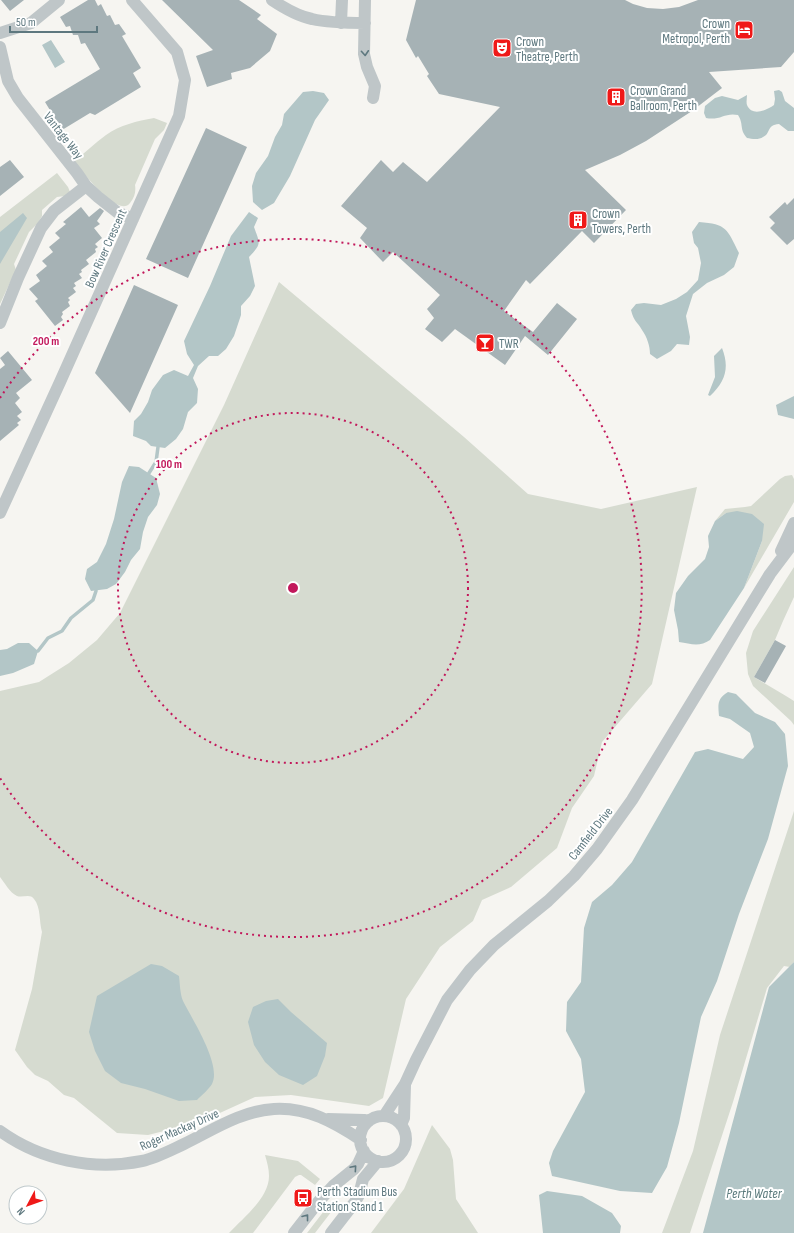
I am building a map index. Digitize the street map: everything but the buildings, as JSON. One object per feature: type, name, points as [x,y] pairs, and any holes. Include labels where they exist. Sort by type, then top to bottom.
[{"type":"street","points":[[0,33],[31,23],[59,0]]},
{"type":"street","name":"Bow River Crescent","points":[[0,513],[179,116],[185,80],[177,52],[132,0]]},
{"type":"street","points":[[272,0],[290,12],[311,19],[365,23]]},
{"type":"street","points":[[341,22],[342,0]]},
{"type":"street","points":[[365,0],[364,54],[375,86],[373,98]]},
{"type":"street","name":"Vantage Way","points":[[0,47],[8,81],[18,98],[86,186],[118,212],[133,219]]},
{"type":"street","points":[[0,322],[41,228],[54,211],[86,186]]},
{"type":"street","name":"Camfield Drive","points":[[770,574],[794,523]]},
{"type":"street","name":"Camfield Drive","points":[[405,1084],[447,1000],[470,970],[494,945],[548,901],[574,876],[615,825],[632,800],[770,574],[794,542]]},
{"type":"street","points":[[384,1116],[405,1084]]},
{"type":"street","points":[[401,1125],[404,1118],[405,1084]]},
{"type":"street","name":"Roger Mackay Drive","points":[[0,1131],[32,1149],[51,1156],[89,1164],[109,1164],[143,1161],[239,1117],[257,1111],[274,1109],[292,1110],[310,1113],[325,1119]]},
{"type":"street","points":[[294,1233],[319,1201],[333,1186],[358,1164],[362,1145],[361,1133],[369,1121],[378,1116],[384,1116],[396,1120],[405,1131],[405,1145],[403,1151],[392,1160],[378,1161],[368,1155],[362,1145],[330,1121],[325,1119]]},
{"type":"street","points":[[325,1119],[369,1121]]},
{"type":"street","points":[[331,1233],[359,1195],[363,1179],[378,1161]]},
{"type":"shaded area","points":[[154,118],[167,123],[164,130],[155,139],[135,185],[135,194],[132,201],[124,206],[117,204],[100,191],[74,161],[111,132],[129,124]]},
{"type":"shaded area","points":[[57,173],[70,192],[65,196],[57,197],[42,210],[42,216],[38,223],[29,232],[14,264],[16,270],[0,304],[0,217]]},
{"type":"shaded area","points":[[279,282],[464,437],[528,494],[601,509],[697,487],[652,684],[602,742],[594,776],[572,808],[557,848],[511,887],[482,900],[473,921],[440,947],[406,999],[383,1098],[369,1106],[291,1095],[255,1097],[200,1122],[148,1135],[117,1133],[74,1098],[64,1095],[48,1081],[35,1075],[27,1067],[15,1050],[32,989],[42,932],[39,910],[34,899],[30,896],[17,896],[9,890],[0,877],[0,691],[39,682],[69,663],[97,640],[120,613],[224,405]]},
{"type":"shaded area","points":[[792,475],[794,479],[794,502],[744,588],[762,541],[726,513],[715,521],[725,509],[751,506],[780,479],[785,476]]},
{"type":"shaded area","points":[[794,567],[794,597],[775,640],[754,677],[794,701],[794,725],[753,686],[748,674],[746,653],[753,631]]},
{"type":"shaded area","points":[[794,811],[794,962],[790,967],[784,966],[767,988],[733,1102],[690,1233],[662,1233],[693,1151],[720,1035]]},
{"type":"shaded area","points":[[432,1125],[450,1149],[453,1160],[456,1199],[478,1233],[371,1233],[404,1189]]},
{"type":"shaded area","points":[[265,1155],[298,1161],[320,1179],[315,1185],[301,1175],[295,1177],[253,1233],[229,1233],[248,1214],[265,1192],[269,1176]]},
{"type":"shaded area","points":[[335,1201],[335,1207],[315,1233],[307,1233],[331,1202]]},
{"type":"water","points":[[51,40],[65,62],[55,68],[42,45]]},
{"type":"water","points":[[779,90],[782,92],[785,101],[794,108],[794,131],[788,131],[779,124],[772,126],[767,134],[761,138],[747,138],[743,132],[738,115],[733,114],[711,119],[706,118],[704,113],[705,106],[715,98],[722,96],[738,100],[747,95],[747,105],[752,111],[756,112],[768,109],[774,105],[774,91]]},
{"type":"water","points":[[313,91],[324,93],[329,100],[315,120],[290,176],[274,203],[262,210],[253,202],[252,186],[256,173],[268,156],[275,137],[282,125],[284,114],[303,92]]},
{"type":"water","points":[[249,212],[258,218],[254,227],[259,243],[249,257],[255,286],[250,296],[241,306],[241,315],[234,336],[226,349],[218,356],[209,356],[198,366],[193,378],[198,389],[197,403],[188,412],[183,429],[176,439],[165,448],[151,446],[146,441],[133,436],[134,421],[141,414],[148,402],[152,390],[163,375],[174,370],[188,376],[194,365],[187,354],[184,341],[210,286],[231,236]]},
{"type":"water","points":[[23,213],[27,218],[0,264],[0,232]]},
{"type":"water","points":[[699,222],[715,224],[725,229],[732,238],[739,253],[734,267],[724,275],[707,283],[693,294],[686,316],[690,337],[689,345],[677,344],[671,351],[657,359],[650,354],[647,339],[634,319],[631,310],[636,304],[644,303],[661,305],[676,299],[687,292],[698,280],[701,263],[698,248],[694,243],[692,232]]},
{"type":"water","points":[[722,348],[726,362],[725,374],[715,391],[710,396],[708,395],[715,377],[714,356]]},
{"type":"water","points":[[794,396],[794,419],[778,415],[776,405]]},
{"type":"water","points":[[129,466],[139,467],[156,478],[160,494],[157,505],[148,517],[143,532],[140,549],[131,560],[125,572],[116,584],[107,589],[91,591],[85,579],[87,569],[97,562],[106,544],[114,519],[122,482]]},
{"type":"water","points":[[737,511],[752,514],[764,524],[762,541],[744,588],[710,640],[703,644],[679,642],[674,610],[676,593],[688,576],[705,559],[709,547],[708,536],[715,521],[726,513]]},
{"type":"water","points":[[18,643],[29,643],[38,651],[34,664],[13,673],[0,676],[0,650],[7,649]]},
{"type":"water","points":[[728,692],[736,694],[755,713],[775,722],[785,734],[788,766],[768,839],[739,914],[717,981],[701,1017],[679,1123],[667,1167],[652,1193],[620,1191],[552,1176],[549,1163],[553,1151],[585,1092],[581,1059],[566,1031],[567,1002],[581,982],[584,928],[592,902],[612,885],[632,862],[695,752],[708,749],[743,759],[754,747],[750,733],[730,719],[719,716],[719,702]]},
{"type":"water","name":"Perth Water","points":[[794,962],[794,1233],[703,1233],[769,987]]},
{"type":"water","points":[[151,964],[162,966],[179,976],[183,1001],[210,1054],[214,1076],[212,1084],[197,1100],[179,1101],[145,1089],[121,1083],[105,1071],[95,1051],[89,1032],[97,996]]},
{"type":"water","points":[[278,999],[327,1043],[325,1056],[317,1076],[303,1085],[279,1075],[265,1062],[254,1045],[248,1022],[253,1007],[266,1001]]},
{"type":"water","points":[[547,1191],[582,1196],[612,1213],[621,1226],[620,1233],[543,1233],[539,1195]]},
{"type":"waterway","points":[[149,473],[156,462],[158,447]]},
{"type":"waterway","points":[[38,651],[48,638],[62,631],[71,618],[93,600],[96,591]]},
{"type":"place","name":"Crown Metropol, Perth","points":[[744,30]]},
{"type":"place","name":"Crown Theatre, Perth","points":[[502,48]]},
{"type":"place","name":"Crown Grand Ballroom, Perth","points":[[616,97]]},
{"type":"place","name":"Crown Towers, Perth","points":[[578,220]]},
{"type":"place","name":"TWR","points":[[485,343]]},
{"type":"place","name":"Perth Stadium Bus Station Stand 1","points":[[303,1198]]}]
